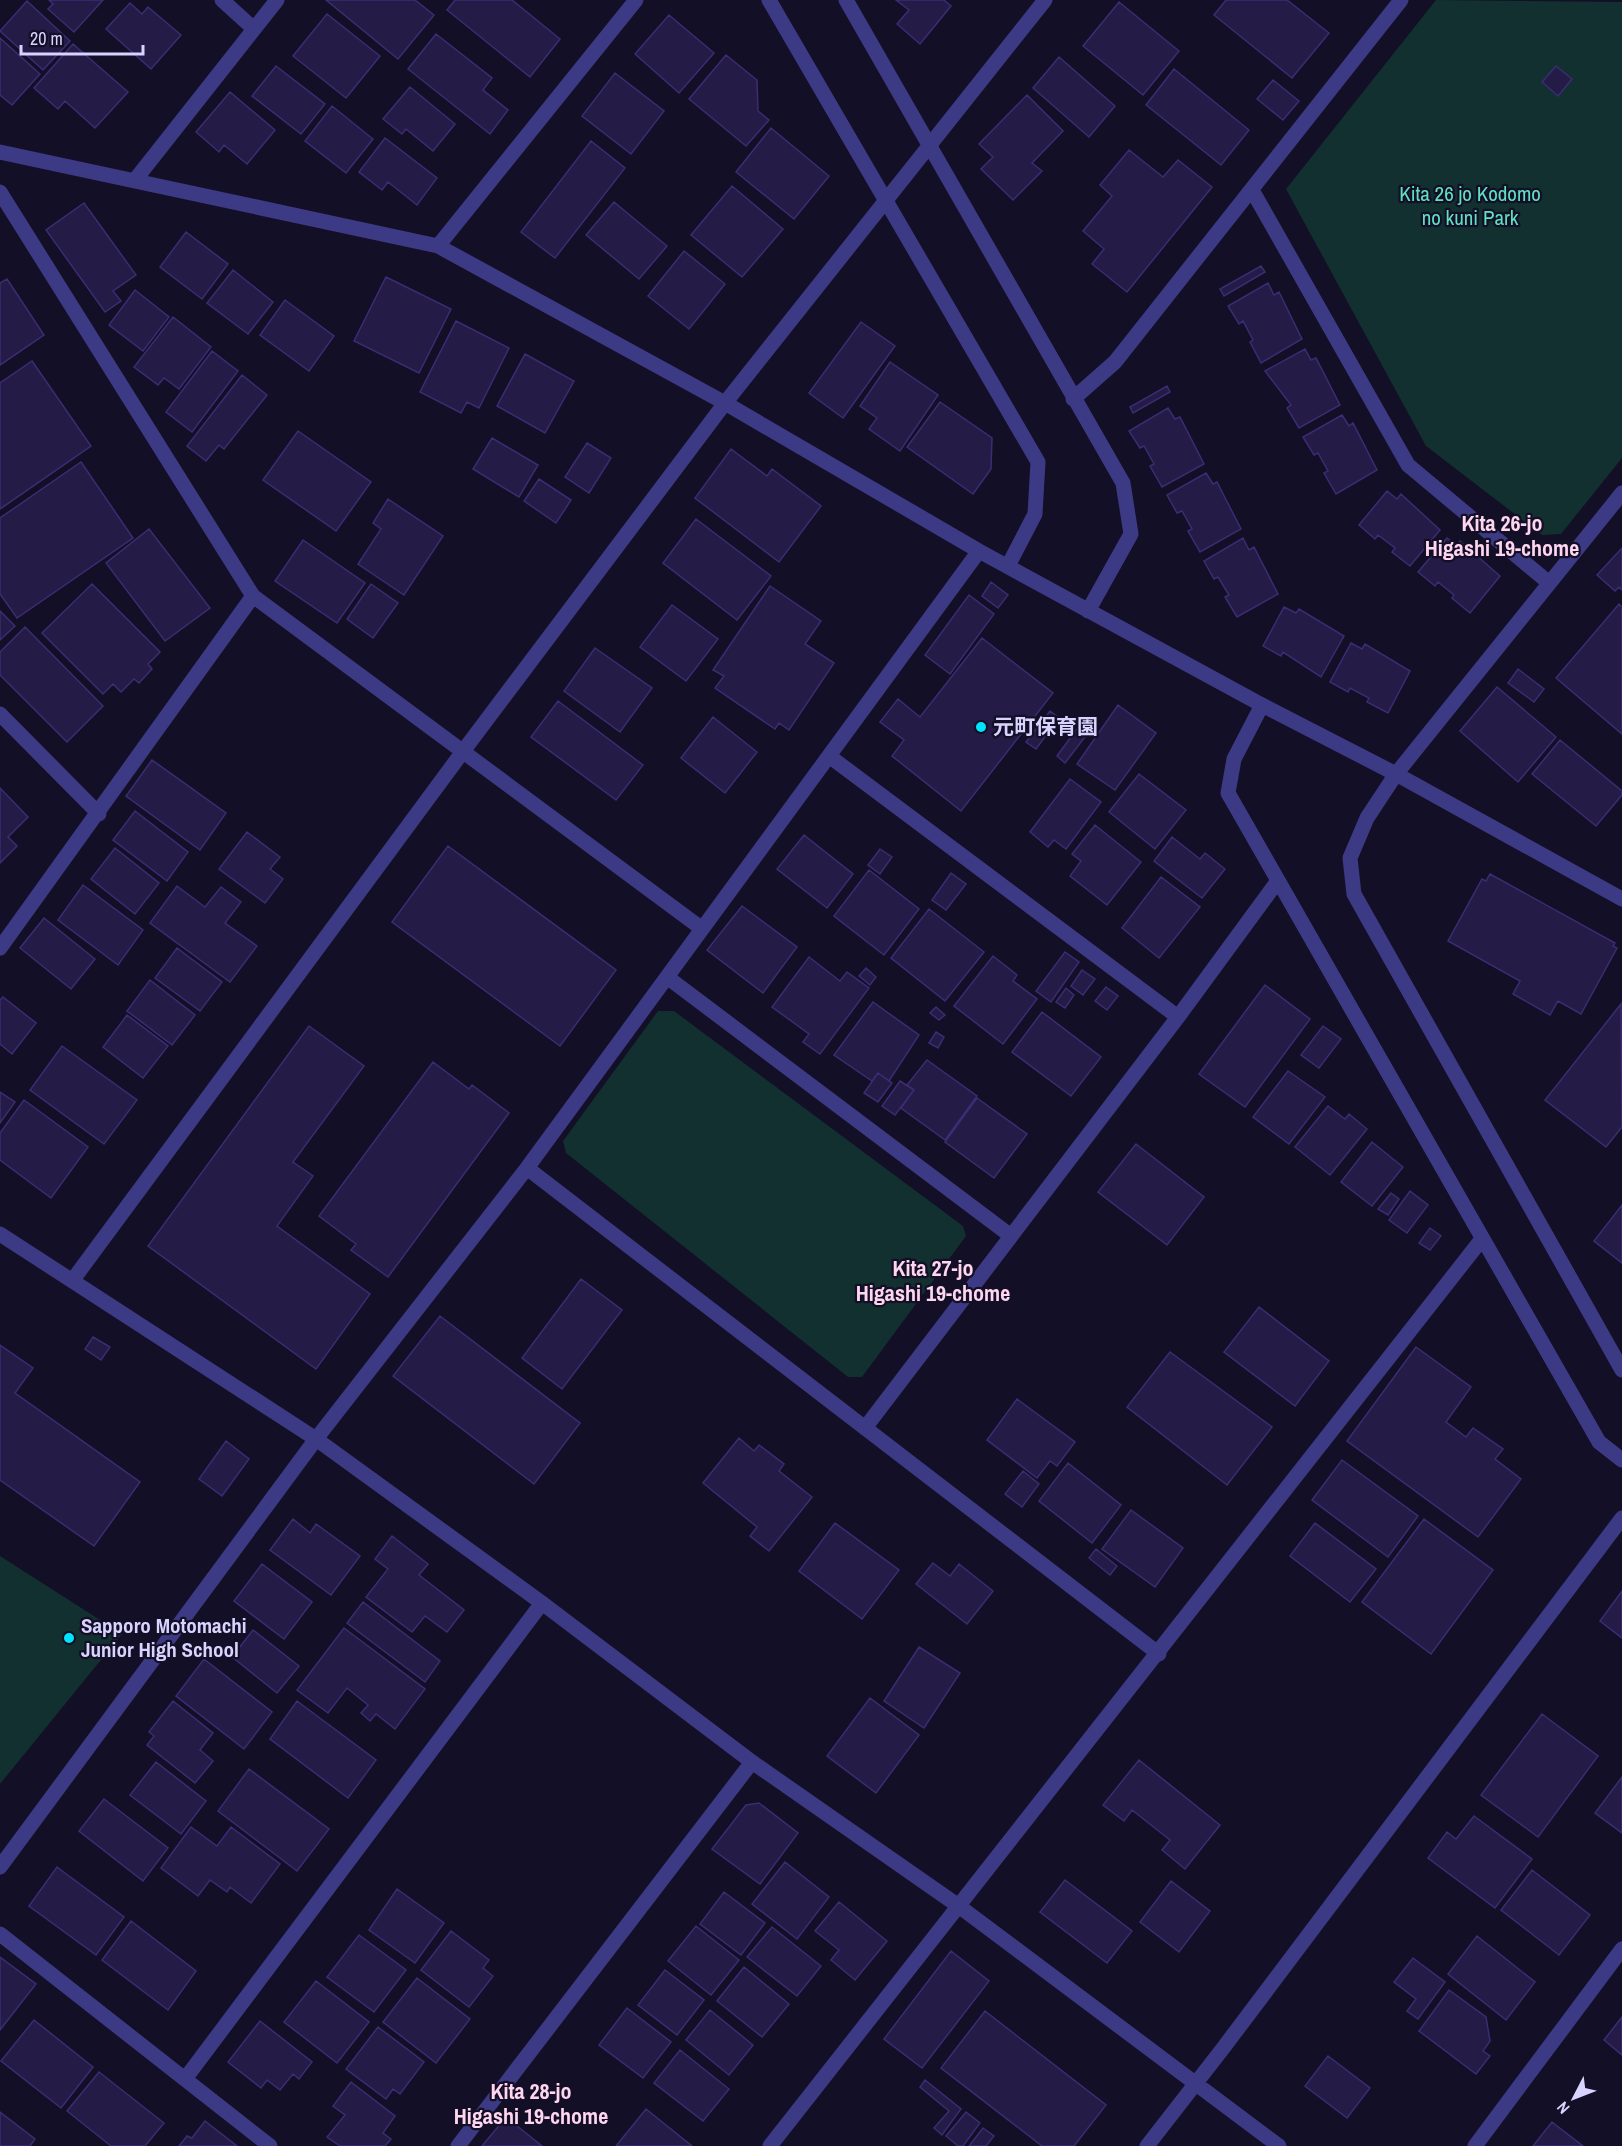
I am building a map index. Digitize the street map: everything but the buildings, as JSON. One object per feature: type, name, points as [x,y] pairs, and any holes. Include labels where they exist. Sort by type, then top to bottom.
[{"type":"street","points":[[222,0],[254,29]]},
{"type":"street","points":[[135,180],[278,0]]},
{"type":"street","points":[[438,246],[636,0]]},
{"type":"street","points":[[769,0],[1038,462],[1035,514],[1008,566]]},
{"type":"street","points":[[846,0],[1123,483],[1131,534],[1088,610]]},
{"type":"street","points":[[72,1281],[464,750],[725,403],[1045,0]]},
{"type":"street","points":[[1073,399],[1115,362],[1401,0]]},
{"type":"street","points":[[0,152],[438,246],[725,403],[979,551],[1262,705],[1396,774],[1622,899]]},
{"type":"street","points":[[1252,190],[1408,465],[1548,582]]},
{"type":"street","points":[[0,192],[253,596],[464,750],[701,928]]},
{"type":"street","points":[[1622,493],[1548,582],[1396,774],[1366,818],[1350,858],[1354,894],[1622,1370]]},
{"type":"street","points":[[0,1867],[316,1439],[527,1168],[979,551]]},
{"type":"street","points":[[0,948],[99,814],[253,596]]},
{"type":"street","points":[[1262,705],[1234,759],[1228,793],[1599,1442],[1622,1460]]},
{"type":"street","points":[[0,714],[99,814]]},
{"type":"street","points":[[829,756],[1178,1017]]},
{"type":"street","points":[[864,1428],[1178,1017],[1277,882]]},
{"type":"street","points":[[667,976],[1011,1236]]},
{"type":"street","points":[[527,1168],[1159,1654]]},
{"type":"street","points":[[0,1234],[316,1439],[542,1603],[752,1762],[960,1907],[1195,2086],[1279,2146]]},
{"type":"street","points":[[771,2146],[1159,1654],[1482,1239]]},
{"type":"street","points":[[1147,2146],[1195,2086],[1622,1518]]},
{"type":"street","points":[[185,2079],[542,1603]]},
{"type":"street","points":[[458,2146],[752,1762]]},
{"type":"street","points":[[0,1934],[270,2146]]},
{"type":"street","points":[[1475,2146],[1622,1949]]},
{"type":"green space","name":"Kita 26 jo Kodomo no kuni Park","points":[[1436,0],[1622,2],[1622,458],[1561,534],[1542,535],[1426,446],[1286,189]]},
{"type":"green space","points":[[658,1011],[674,1011],[963,1226],[966,1236],[862,1377],[848,1377],[566,1153],[563,1141]]},
{"type":"green space","points":[[0,1556],[122,1634],[0,1784]]},
{"type":"place","name":"元町保育園","points":[[981,727]]},
{"type":"place","name":"Sapporo Motomachi Junior High School","points":[[69,1638]]},
{"type":"district","name":"Kita 26-jo Higashi 19-chome","points":[[1502,536]]},
{"type":"district","name":"Kita 27-jo Higashi 19-chome","points":[[933,1280]]},
{"type":"district","name":"Kita 28-jo Higashi 19-chome","points":[[531,2104]]}]
